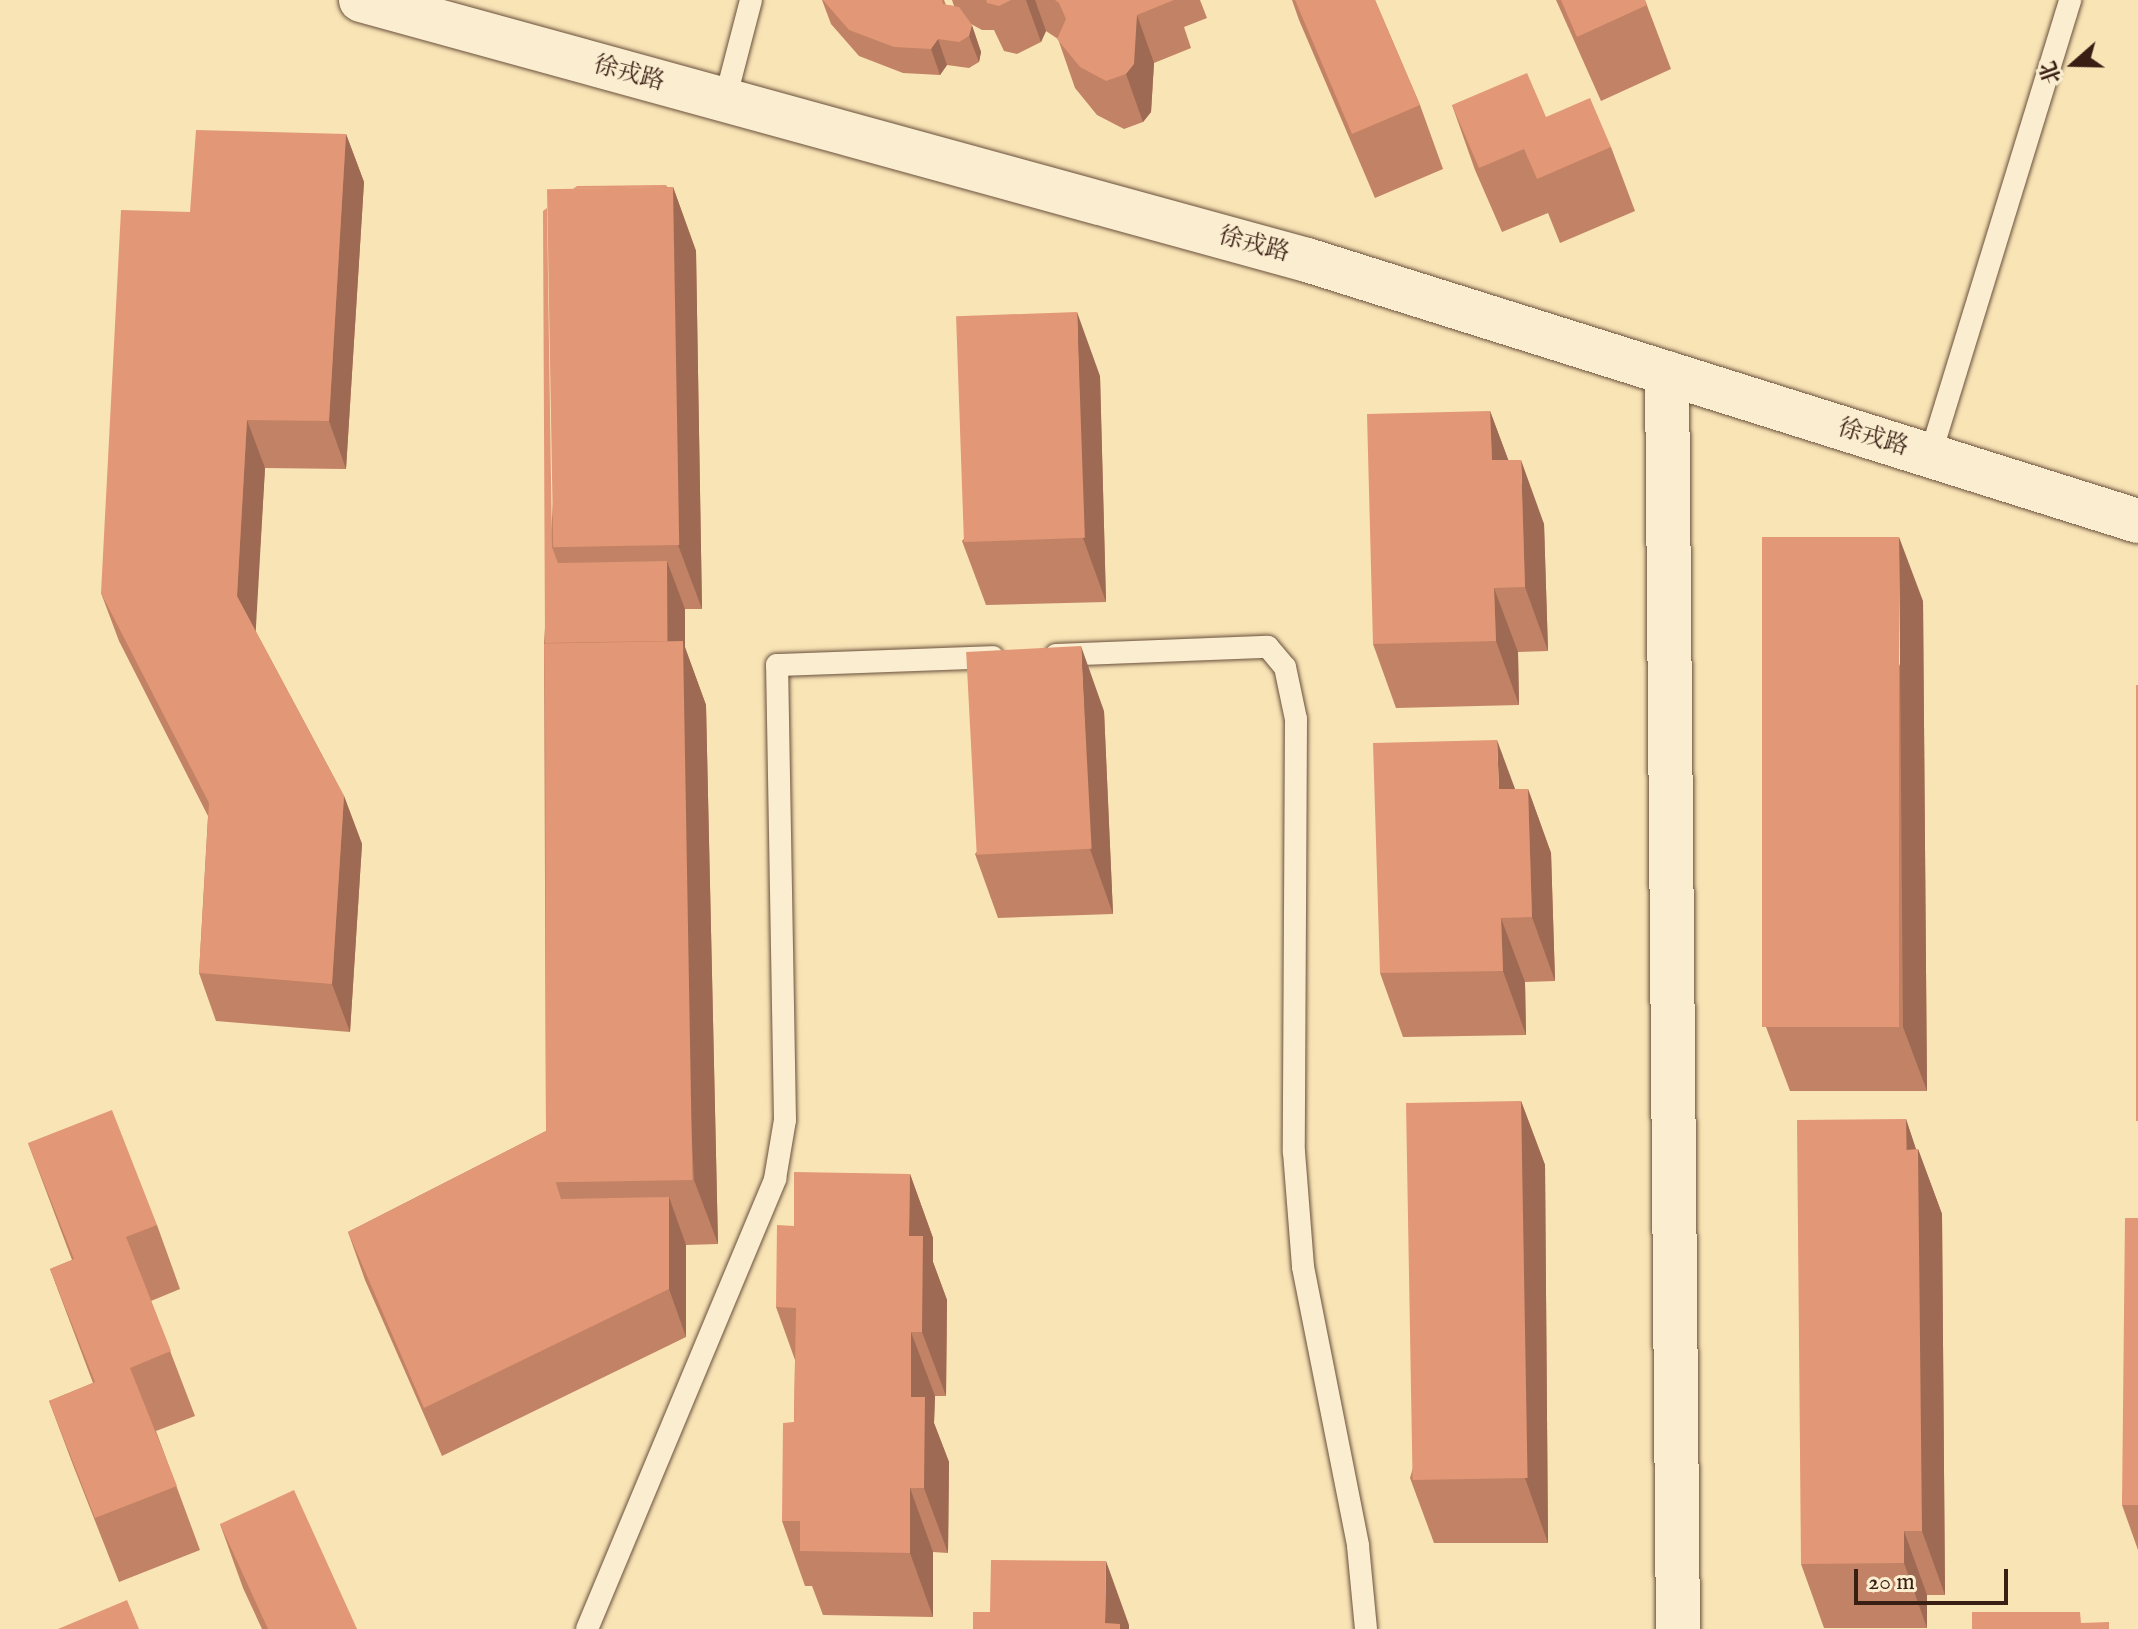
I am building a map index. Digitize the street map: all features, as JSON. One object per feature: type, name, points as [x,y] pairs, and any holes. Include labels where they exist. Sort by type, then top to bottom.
[{"type":"street","name":"徐戎路","points":[[361,0],[1307,260],[2138,521]]},
{"type":"street","points":[[1667,373],[1678,1629]]},
{"type":"lane","points":[[1930,456],[2070,0]]},
{"type":"lane","points":[[725,100],[752,1]]},
{"type":"lane","points":[[587,1629],[775,1179],[785,1120],[777,665],[1268,647],[1285,667],[1296,719],[1294,1152],[1303,1267],[1358,1546],[1366,1629]]},
{"type":"building","points":[[823,0],[942,0],[943,4],[959,7],[972,25],[969,36],[959,42],[938,39],[931,49],[894,47],[849,30]]},
{"type":"building","points":[[986,0],[1011,0],[999,6]]},
{"type":"building","points":[[1055,0],[1174,0],[1137,15],[1134,64],[1126,74],[1106,81],[1080,67],[1057,39],[1066,19]]},
{"type":"building","points":[[1295,0],[1375,0],[1420,105],[1352,134]]},
{"type":"building","points":[[1561,0],[1645,0],[1647,5],[1577,37]]},
{"type":"building","points":[[1527,73],[1546,117],[1590,98],[1611,147],[1537,179],[1524,149],[1479,168],[1452,105]]},
{"type":"building","points":[[196,130],[346,134],[329,421],[247,420],[237,596],[344,796],[332,984],[199,973],[209,803],[101,593],[121,210],[190,212]]},
{"type":"building","points":[[577,186],[666,187],[573,189]]},
{"type":"building","points":[[673,187],[679,545],[553,547],[547,189]]},
{"type":"building","points":[[547,208],[552,547],[558,563],[667,561],[667,641],[545,643],[543,211]]},
{"type":"building","points":[[1077,312],[1085,538],[964,542],[956,316]]},
{"type":"building","points":[[1490,411],[1492,460],[1521,460],[1525,587],[1494,588],[1496,641],[1373,644],[1367,414]]},
{"type":"building","points":[[1762,537],[1899,537],[1899,1027],[1762,1027]]},
{"type":"building","points":[[683,641],[692,1180],[553,1182],[544,643]]},
{"type":"building","points":[[1081,646],[1092,849],[977,855],[966,652]]},
{"type":"building","points":[[545,666],[556,1183],[561,1199],[669,1197],[669,1289],[424,1408],[348,1232],[546,1131]]},
{"type":"building","points":[[2138,685],[2138,1121],[2136,1121]]},
{"type":"building","points":[[1497,740],[1499,789],[1528,789],[1532,917],[1501,918],[1503,971],[1380,973],[1373,743]]},
{"type":"building","points":[[1521,1101],[1528,1478],[1413,1480],[1406,1103]]},
{"type":"building","points":[[112,1110],[157,1225],[126,1237],[171,1351],[130,1368],[177,1486],[95,1518],[49,1401],[95,1382],[50,1269],[74,1259],[28,1143]]},
{"type":"building","points":[[1906,1119],[1906,1150],[1918,1149],[1922,1531],[1904,1531],[1904,1563],[1801,1564],[1797,1120]]},
{"type":"building","points":[[794,1172],[910,1174],[909,1236],[923,1236],[922,1332],[911,1332],[911,1397],[925,1397],[924,1488],[910,1488],[910,1553],[800,1551],[800,1521],[782,1521],[783,1423],[794,1422],[796,1308],[776,1307],[777,1225],[794,1226]]},
{"type":"building","points":[[2125,1218],[2138,1218],[2138,1505],[2122,1505]]},
{"type":"building","points":[[294,1490],[357,1629],[268,1629],[220,1524]]},
{"type":"building","points":[[991,1560],[1106,1561],[1105,1623],[1120,1624],[1120,1629],[973,1629],[973,1612],[990,1612]]},
{"type":"building","points":[[127,1600],[139,1629],[58,1629]]},
{"type":"building","points":[[1972,1612],[2080,1612],[2081,1623],[2109,1622],[2109,1629],[1972,1629]]}]
